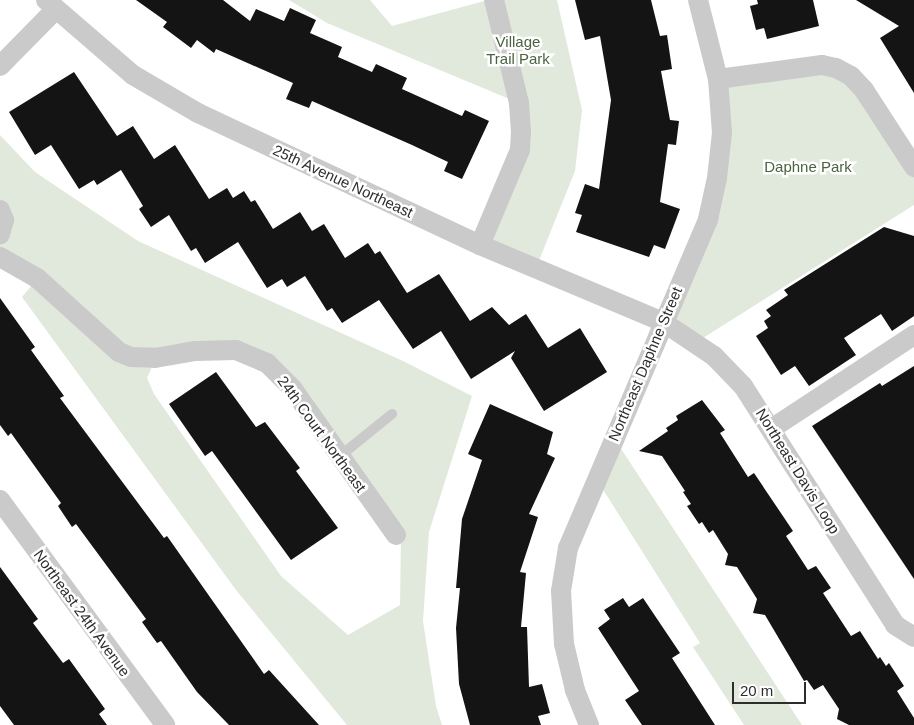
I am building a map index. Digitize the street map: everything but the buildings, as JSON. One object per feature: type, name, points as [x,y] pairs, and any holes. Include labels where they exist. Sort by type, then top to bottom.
[{"type":"street","points":[[480,245],[520,150],[519,103],[494,0]]},
{"type":"street","name":"Northeast Daphne Street","points":[[589,725],[574,690],[564,644],[561,591],[568,548],[708,219],[717,178],[722,133],[718,79],[698,0]]},
{"type":"street","points":[[0,66],[50,5]]},
{"type":"street","name":"25th Avenue Northeast","points":[[50,5],[133,75],[198,113],[480,245],[663,322]]},
{"type":"street","points":[[718,79],[822,65],[836,68],[851,76],[864,90],[914,167]]},
{"type":"street","points":[[0,210],[4,220],[0,234]]},
{"type":"street","name":"24th Court Northeast","points":[[0,257],[37,278],[118,352],[131,357],[155,358],[195,351],[236,350],[267,363],[292,388],[396,535]]},
{"type":"street","name":"Northeast Davis Loop","points":[[663,322],[714,356],[731,372],[771,429],[895,625],[914,637]]},
{"type":"street","points":[[771,429],[914,335]]},
{"type":"street","name":"Northeast 24th Avenue","points":[[0,500],[165,725]]},
{"type":"lane","points":[[340,456],[392,414]]},
{"type":"green space","name":"Village Trail Park","points":[[289,0],[370,0],[392,26],[488,0],[557,0],[582,110],[575,171],[536,268],[480,245],[520,150],[519,103],[327,23]]},
{"type":"green space","name":"Daphne Park","points":[[836,68],[914,167],[914,205],[695,343],[663,322],[708,219],[718,79]]},
{"type":"green space","points":[[0,135],[35,172],[138,241],[403,361],[472,396],[429,532],[423,621],[436,706],[442,725],[347,725],[236,590],[22,297],[37,279],[0,257]],"holes":[[[253,356],[401,535],[400,605],[348,635],[281,576],[154,394],[147,378],[156,358]]]},
{"type":"green space","points":[[614,438],[802,725],[744,725],[693,647],[700,643],[597,480]]}]
